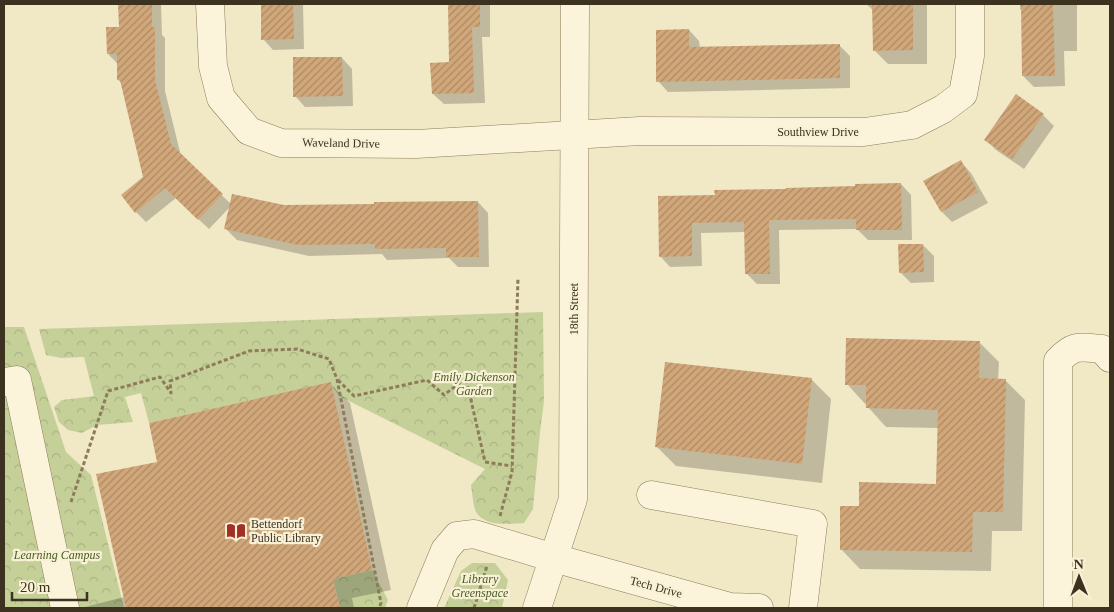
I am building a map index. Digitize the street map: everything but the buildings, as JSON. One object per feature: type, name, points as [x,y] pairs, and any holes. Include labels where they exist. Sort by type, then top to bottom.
[{"type":"street","name":"Waveland Drive","points":[[210,4],[213,66],[221,98],[249,131],[281,143],[416,144],[574,135]]},
{"type":"street","name":"18th Street","points":[[537,608],[574,499],[575,4]]},
{"type":"street","name":"Southview Drive","points":[[574,135],[640,131],[864,132],[912,124],[943,109],[963,94],[970,56],[970,4]]},
{"type":"street","points":[[1058,608],[1058,362],[1068,350],[1085,347],[1102,349],[1110,358]]},
{"type":"street","points":[[4,382],[17,380],[65,608]]},
{"type":"street","points":[[651,495],[813,524],[803,608]]},
{"type":"street","name":"Tech Drive","points":[[420,608],[446,550],[458,536],[474,534],[730,607],[759,608]]},
{"type":"path","points":[[474,608],[494,540],[512,466],[518,278]]},
{"type":"path","points":[[73,512],[71,502],[108,391],[160,377],[171,393],[170,381],[249,351],[296,349],[329,359],[337,379],[381,603],[379,608]]},
{"type":"path","points":[[337,379],[354,396],[427,380],[444,395],[466,378],[485,462],[512,466]]},
{"type":"green space","name":"Emily Dickenson Garden","points":[[543,312],[544,401],[533,509],[524,523],[511,524],[498,524],[485,520],[476,512],[471,485],[485,469],[339,396],[330,383],[149,423],[141,393],[125,397],[133,422],[97,425],[82,433],[68,430],[59,422],[54,407],[62,400],[94,396],[84,357],[61,358],[46,355],[39,329]]},
{"type":"green space","name":"Learning Campus","points":[[4,327],[24,327],[66,452],[91,475],[124,608],[4,608]]},
{"type":"green space","name":"Library Greenspace","points":[[472,563],[495,563],[508,580],[502,608],[444,608],[461,571]]},
{"type":"green space","points":[[372,570],[388,600],[385,608],[340,608],[333,579]]},
{"type":"place","name":"Bettendorf Public Library","points":[[236,531]]}]
